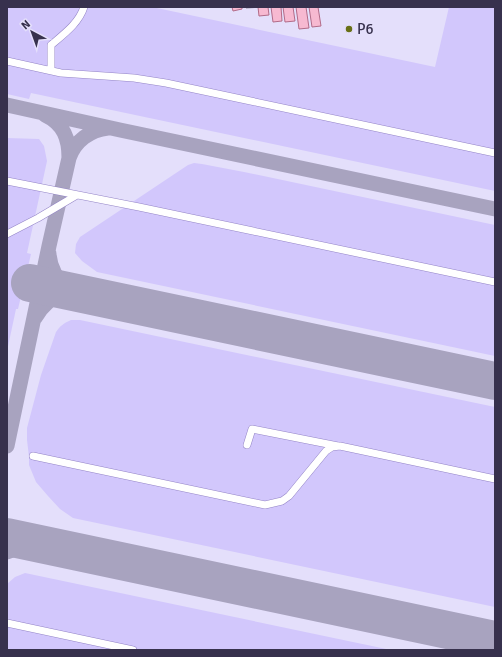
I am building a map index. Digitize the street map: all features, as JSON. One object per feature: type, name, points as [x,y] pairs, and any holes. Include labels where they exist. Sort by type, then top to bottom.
[{"type":"lane","points":[[51,70],[51,45],[82,15],[84,7]]},
{"type":"lane","points":[[7,61],[61,73],[134,78],[166,83],[495,153]]},
{"type":"lane","points":[[7,181],[495,282]]},
{"type":"lane","points":[[7,234],[77,195]]},
{"type":"lane","points":[[247,445],[252,429],[495,478]]},
{"type":"lane","points":[[33,456],[265,505],[285,499],[326,451],[332,447],[340,446]]},
{"type":"lane","points":[[7,623],[133,650]]},
{"type":"shaded area","points":[[7,7],[152,7],[435,67],[449,7],[495,7],[495,191],[31,93],[29,99],[7,94]]},
{"type":"shaded area","points":[[7,138],[39,139],[44,146],[47,161],[27,253],[31,254],[18,309],[16,309],[7,351]]},
{"type":"shaded area","points":[[194,163],[244,172],[495,225],[495,356],[97,272],[82,261],[75,253],[76,244],[80,237],[188,165]]},
{"type":"shaded area","points":[[71,320],[80,320],[495,407],[495,607],[73,518],[60,509],[36,482],[29,465],[27,440],[27,428],[41,375],[56,332],[62,325]]},
{"type":"shaded area","points":[[25,573],[391,650],[7,650],[7,584],[15,577]]},
{"type":"building","points":[[232,7],[242,7],[242,9],[233,11]]},
{"type":"building","points":[[258,7],[268,7],[269,15],[259,16]]},
{"type":"building","points":[[271,7],[281,7],[282,21],[273,22]]},
{"type":"building","points":[[283,7],[293,7],[295,21],[285,22]]},
{"type":"building","points":[[296,7],[306,7],[309,28],[299,29]]},
{"type":"building","points":[[309,7],[318,7],[321,26],[312,27]]},
{"type":"taxiway","points":[[7,105],[495,209]]},
{"type":"taxiway","points":[[7,446],[69,158],[68,145],[64,133],[57,123],[45,115]]},
{"type":"taxiway","points":[[69,158],[75,146],[84,137],[95,131],[108,128]]},
{"type":"taxiway","points":[[35,318],[49,301],[68,291],[55,274],[49,254]]},
{"type":"taxiway","points":[[7,528],[24,540]]},
{"type":"taxiway","points":[[7,552],[39,543]]},
{"type":"taxiway","points":[[472,635],[484,640],[495,650]]},
{"type":"runway","points":[[30,283],[495,381]]},
{"type":"runway","points":[[7,537],[495,640]]},
{"type":"place","name":"P6","points":[[349,29]]}]
